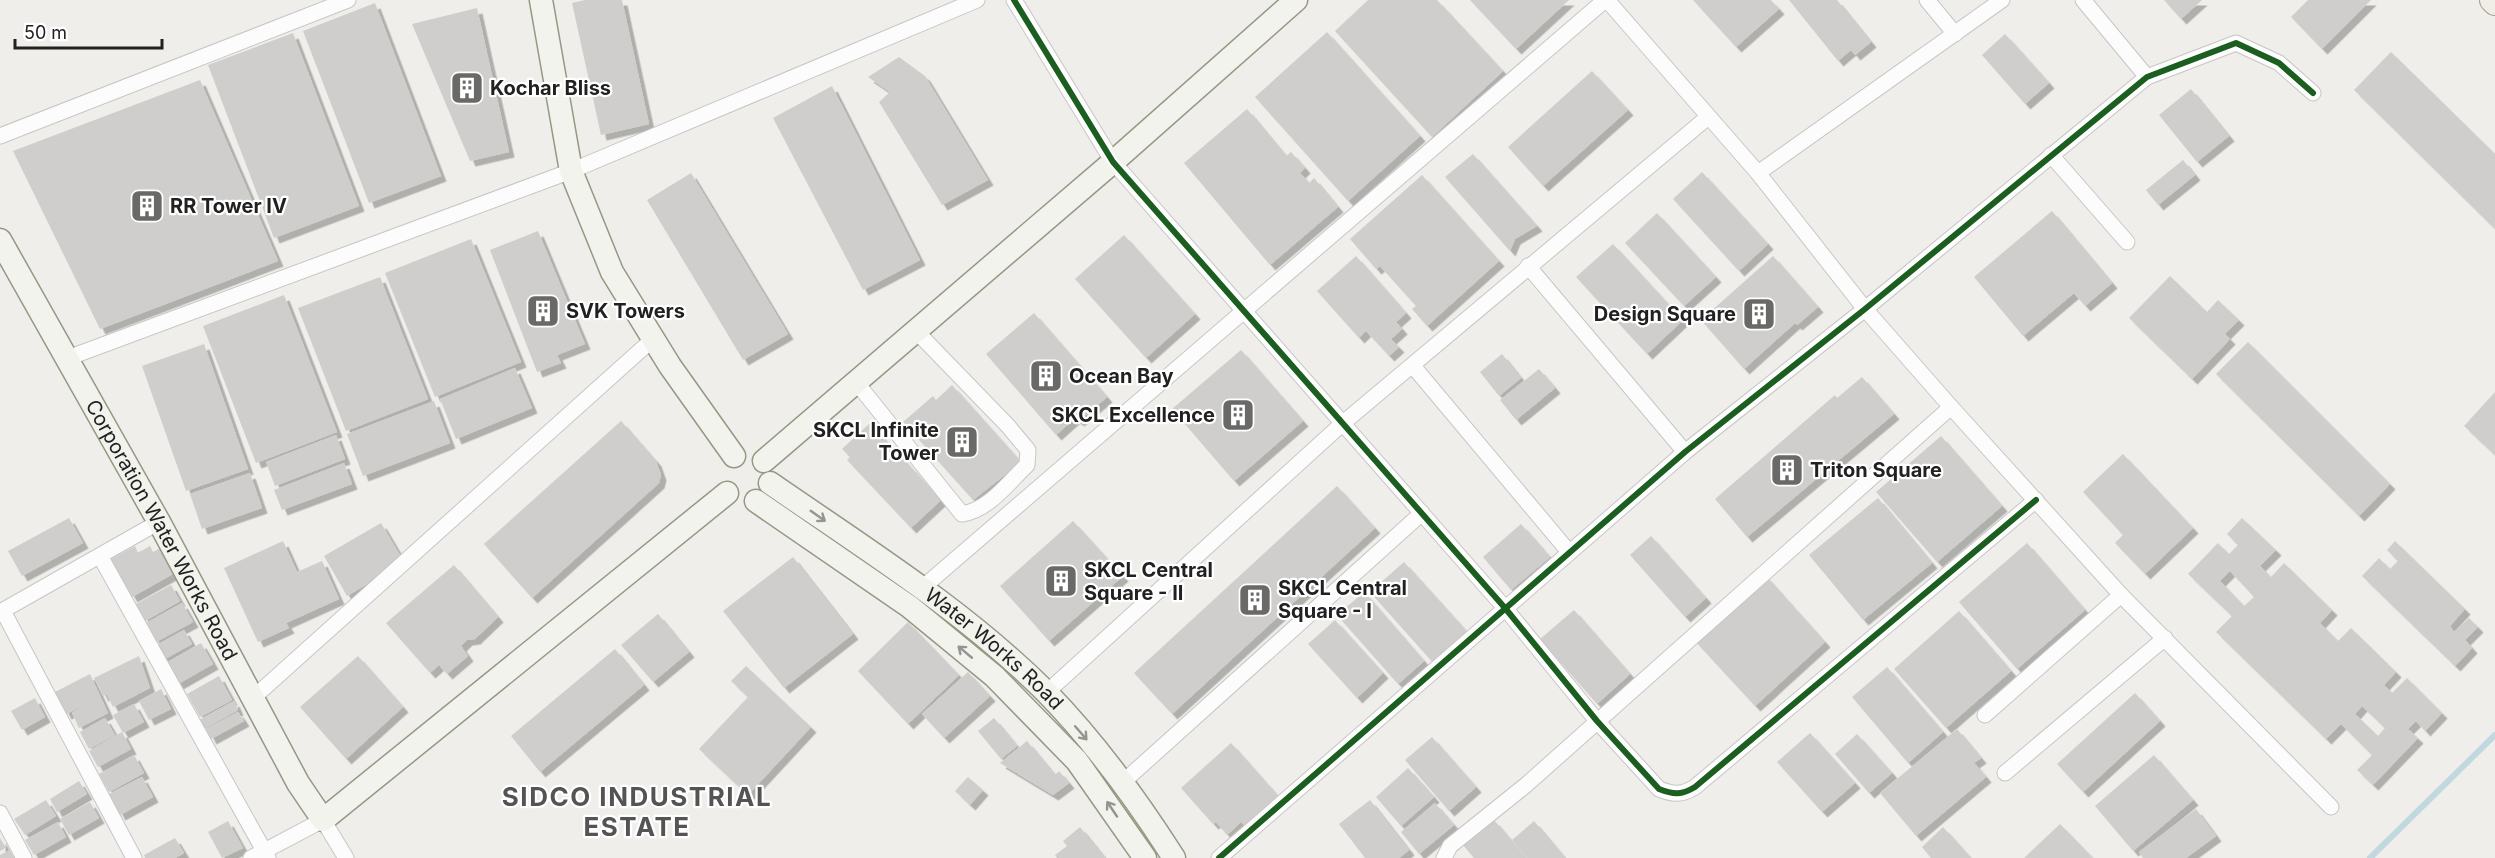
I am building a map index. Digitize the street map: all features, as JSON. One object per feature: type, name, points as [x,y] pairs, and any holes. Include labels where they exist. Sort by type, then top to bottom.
[{"type":"street","points":[[0,136],[348,0]]},
{"type":"street","points":[[540,0],[571,171],[612,273],[653,339],[734,456]]},
{"type":"street","points":[[65,359],[571,171],[977,0]]},
{"type":"street","points":[[1014,0],[1113,162],[1505,608],[1597,721],[1659,789],[1673,795],[1685,793],[2036,500]]},
{"type":"street","points":[[764,461],[1113,162],[1296,0]]},
{"type":"street","points":[[921,589],[1606,0],[1758,173],[1865,309],[1951,407],[2121,595],[2331,807]]},
{"type":"street","points":[[1927,0],[1955,34]]},
{"type":"street","points":[[1758,173],[2002,0]]},
{"type":"street","points":[[2083,0],[2147,77]]},
{"type":"street","points":[[1219,858],[1685,452],[1865,309],[2147,77],[2236,43],[2279,63],[2313,93]]},
{"type":"street","points":[[1046,693],[1343,423],[1708,117]]},
{"type":"street","points":[[2051,155],[2127,242]]},
{"type":"street","name":"Corporation Water Works Road","points":[[3,251],[159,522],[298,783],[323,820]]},
{"type":"street","points":[[1528,266],[1685,452]]},
{"type":"street","points":[[856,382],[962,513],[973,512],[986,504],[1028,465],[1028,450],[1008,426],[916,331]]},
{"type":"street","points":[[253,698],[653,339]]},
{"type":"street","points":[[1413,366],[1569,552]]},
{"type":"street","points":[[1444,858],[1450,846],[1526,785],[1951,407]]},
{"type":"street","points":[[750,453],[764,461],[771,475],[768,490],[756,501],[740,501],[727,493],[723,487],[721,472],[728,460],[734,456],[750,453]]},
{"type":"street","name":"Water Works Road","points":[[770,483],[921,589],[1011,660],[1046,693],[1122,783],[1174,858]]},
{"type":"street","points":[[100,556],[261,856],[323,820],[727,493]]},
{"type":"street","name":"Water Works Road","points":[[756,501],[910,607],[994,676],[1077,761],[1145,858]]},
{"type":"street","points":[[1122,783],[1422,513]]},
{"type":"street","points":[[134,858],[2,612],[159,522]]},
{"type":"street","points":[[1985,715],[2121,595]]},
{"type":"street","points":[[2006,773],[2165,638]]},
{"type":"street","points":[[994,676],[1011,660]]},
{"type":"street","points":[[0,813],[24,858]]},
{"type":"street","points":[[323,820],[346,858]]},
{"type":"building","points":[[585,0],[622,0],[649,124],[601,135],[572,3]]},
{"type":"building","points":[[1368,0],[1437,0],[1503,71],[1432,137],[1335,31]]},
{"type":"building","points":[[1470,0],[1569,0],[1516,49]]},
{"type":"building","points":[[1693,0],[1771,0],[1779,9],[1736,47]]},
{"type":"building","points":[[1789,0],[1837,0],[1871,42],[1855,55],[1851,50],[1838,61]]},
{"type":"building","points":[[2164,0],[2202,0],[2181,19]]},
{"type":"building","points":[[2308,0],[2371,0],[2322,49],[2291,17]]},
{"type":"building","points":[[375,3],[441,176],[369,203],[303,31]]},
{"type":"building","name":"Kochar Bliss","points":[[477,8],[509,152],[470,161],[412,24]]},
{"type":"building","points":[[1327,32],[1420,136],[1348,201],[1255,97]]},
{"type":"building","points":[[293,33],[359,206],[274,238],[208,65]]},
{"type":"building","points":[[2005,34],[2049,83],[2025,104],[1982,55]]},
{"type":"building","points":[[2391,52],[2495,154],[2495,229],[2354,90]]},
{"type":"building","points":[[899,57],[925,76],[988,180],[942,205],[879,102],[890,92],[868,77]]},
{"type":"building","points":[[1592,71],[1628,110],[1543,186],[1508,147]]},
{"type":"building","name":"RR Tower IV","points":[[200,80],[278,261],[100,329],[13,151]]},
{"type":"building","points":[[832,86],[920,260],[863,290],[773,118]]},
{"type":"building","points":[[2191,89],[2229,136],[2197,162],[2159,115]]},
{"type":"building","points":[[1247,109],[1286,156],[1291,152],[1305,168],[1300,173],[1309,183],[1314,178],[1338,207],[1270,265],[1184,163]]},
{"type":"building","points":[[1473,154],[1537,226],[1515,239],[1510,251],[1445,177]]},
{"type":"building","points":[[2183,160],[2195,175],[2158,205],[2146,190]]},
{"type":"building","points":[[1702,172],[1768,244],[1739,271],[1673,199]]},
{"type":"building","points":[[691,173],[788,334],[743,360],[647,200]]},
{"type":"building","points":[[1422,175],[1499,261],[1427,326],[1412,309],[1416,306],[1380,266],[1376,269],[1350,239]]},
{"type":"building","points":[[2052,211],[2112,283],[2085,306],[2074,293],[2023,336],[1974,277]]},
{"type":"building","points":[[1657,213],[1716,277],[1684,306],[1625,243]]},
{"type":"building","name":"SVK Towers","points":[[538,231],[585,344],[557,355],[561,363],[537,372],[490,250]]},
{"type":"building","points":[[1124,235],[1195,314],[1146,358],[1075,279]]},
{"type":"building","points":[[471,239],[521,362],[435,397],[385,273]]},
{"type":"building","points":[[1613,244],[1683,320],[1647,354],[1576,277]]},
{"type":"building","points":[[1356,256],[1406,313],[1396,322],[1402,329],[1391,339],[1399,347],[1389,356],[1366,331],[1359,338],[1317,291]]},
{"type":"building","name":"Design Square","points":[[1773,256],[1818,307],[1797,325],[1795,323],[1744,369],[1701,320]]},
{"type":"building","points":[[2170,276],[2207,312],[2218,300],[2239,320],[2225,334],[2230,339],[2192,379],[2129,318]]},
{"type":"building","points":[[380,277],[428,399],[346,431],[298,308]]},
{"type":"building","points":[[284,295],[337,432],[256,463],[203,326]]},
{"type":"building","name":"Ocean Bay","points":[[1034,313],[1107,397],[1079,421],[1075,418],[1056,435],[986,354]]},
{"type":"building","points":[[2248,342],[2390,484],[2359,516],[2216,374]]},
{"type":"building","points":[[204,344],[248,469],[186,491],[142,366]]},
{"type":"building","name":"SKCL Excellence","points":[[1241,350],[1303,421],[1234,481],[1172,409]]},
{"type":"building","points":[[1502,354],[1521,378],[1499,396],[1480,372]]},
{"type":"building","points":[[515,368],[532,408],[456,439],[440,399]]},
{"type":"building","points":[[1539,369],[1555,388],[1516,420],[1500,400]]},
{"type":"building","name":"Triton Square","points":[[1862,377],[1894,414],[1747,537],[1715,499],[1835,395],[1837,398]]},
{"type":"building","name":"SKCL Infinite Tower","points":[[952,385],[1021,462],[973,500],[903,422],[933,396],[936,400]]},
{"type":"building","points":[[2495,392],[2495,455],[2464,426]]},
{"type":"building","points":[[434,401],[450,443],[363,476],[347,434]]},
{"type":"building","points":[[621,421],[656,461],[661,475],[659,483],[532,598],[484,544]]},
{"type":"building","points":[[870,423],[941,500],[911,528],[847,460],[850,457],[842,449]]},
{"type":"building","points":[[336,435],[345,459],[275,486],[266,462]]},
{"type":"building","points":[[1941,436],[2002,506],[1937,562],[1876,492]]},
{"type":"building","points":[[2123,454],[2193,528],[2145,574],[2115,543],[2123,535],[2083,492]]},
{"type":"building","points":[[344,463],[352,484],[282,510],[274,490]]},
{"type":"building","points":[[250,473],[262,508],[202,529],[190,494]]},
{"type":"building","name":"SKCL Central Square - I","points":[[1337,486],[1375,528],[1172,714],[1134,673]]},
{"type":"building","points":[[1878,498],[1932,563],[1863,620],[1809,555]]},
{"type":"building","points":[[69,518],[83,543],[22,576],[8,551]]},
{"type":"building","points":[[2242,518],[2276,550],[2260,566],[2271,577],[2284,563],[2332,610],[2320,623],[2338,641],[2351,628],[2396,672],[2384,685],[2392,693],[2407,678],[2442,713],[2425,731],[2416,721],[2408,729],[2418,738],[2373,785],[2357,770],[2372,755],[2341,724],[2326,739],[2216,632],[2232,616],[2188,574],[2218,543],[2229,554],[2238,545],[2227,534]],"holes":[[[2230,571],[2254,597],[2244,606],[2220,581]],[[2362,706],[2385,728],[2378,736],[2355,714]]]},
{"type":"building","name":"SKCL Central Square - II","points":[[1073,521],[1123,576],[1049,641],[1000,586]]},
{"type":"building","points":[[381,523],[404,562],[347,596],[324,556]]},
{"type":"building","points":[[1521,524],[1550,557],[1511,590],[1483,557]]},
{"type":"building","points":[[1651,536],[1706,598],[1685,617],[1630,555]]},
{"type":"building","points":[[283,541],[297,572],[322,561],[339,599],[286,623],[289,628],[258,642],[224,568]]},
{"type":"building","points":[[2395,541],[2465,609],[2450,626],[2454,632],[2469,618],[2478,627],[2465,640],[2472,648],[2455,666],[2362,576],[2379,558],[2390,569],[2398,561],[2387,550]]},
{"type":"building","points":[[2027,543],[2085,610],[2017,669],[1959,602]]},
{"type":"building","points":[[166,545],[180,570],[132,597],[111,559],[135,546],[138,553],[150,546],[153,552]]},
{"type":"building","points":[[793,557],[853,634],[784,688],[723,611]]},
{"type":"building","points":[[1404,562],[1469,634],[1435,665],[1370,592]]},
{"type":"building","points":[[454,565],[498,617],[475,639],[467,640],[461,646],[468,656],[447,674],[439,665],[430,673],[386,623]]},
{"type":"building","points":[[1765,575],[1825,642],[1755,706],[1694,640]]},
{"type":"building","points":[[171,585],[180,601],[145,621],[136,604]]},
{"type":"building","points":[[1364,592],[1424,661],[1398,684],[1337,615]]},
{"type":"building","points":[[182,603],[193,622],[156,642],[146,623]]},
{"type":"building","points":[[1574,610],[1630,674],[1597,704],[1540,639]]},
{"type":"building","points":[[1959,611],[2011,671],[1946,728],[1894,669]]},
{"type":"building","points":[[658,614],[689,652],[653,682],[621,645]]},
{"type":"building","points":[[1335,620],[1383,673],[1357,698],[1308,644]]},
{"type":"building","points":[[908,622],[959,675],[908,724],[858,671]]},
{"type":"building","points":[[184,630],[192,644],[163,660],[155,646]]},
{"type":"building","points":[[201,643],[213,664],[178,684],[166,663]]},
{"type":"building","points":[[615,649],[644,685],[540,772],[511,736]]},
{"type":"building","points":[[139,656],[150,688],[113,707],[107,695],[114,691],[103,696],[94,678]]},
{"type":"building","points":[[358,656],[403,707],[346,759],[300,707]]},
{"type":"building","points":[[746,666],[811,727],[748,795],[699,749],[748,697],[731,681]]},
{"type":"building","points":[[1887,667],[1943,732],[1908,763],[1852,697]]},
{"type":"building","points":[[968,672],[990,696],[944,738],[922,714]]},
{"type":"building","points":[[90,674],[108,713],[79,728],[72,713],[87,704],[66,714],[55,692]]},
{"type":"building","points":[[219,676],[232,700],[200,717],[187,694]]},
{"type":"building","points":[[161,689],[171,709],[149,720],[139,701]]},
{"type":"building","points":[[2135,693],[2160,721],[2083,792],[2057,764]]},
{"type":"building","points":[[35,698],[45,717],[22,730],[11,711]]},
{"type":"building","points":[[234,701],[238,710],[204,729],[199,720]]},
{"type":"building","points":[[134,704],[144,722],[123,733],[113,715]]},
{"type":"building","points":[[238,712],[244,721],[211,739],[206,729]]},
{"type":"building","points":[[105,718],[115,735],[89,749],[80,732]]},
{"type":"building","points":[[994,718],[1017,746],[1001,759],[978,731]]},
{"type":"building","points":[[1957,729],[1981,758],[1974,763],[1986,777],[1916,836],[1880,793]]},
{"type":"building","points":[[122,732],[131,749],[98,767],[89,751]]},
{"type":"building","points":[[1810,733],[1855,783],[1822,812],[1777,762]]},
{"type":"building","points":[[1857,734],[1892,773],[1869,793],[1835,754]]},
{"type":"building","points":[[1432,737],[1476,787],[1449,811],[1405,760]]},
{"type":"building","points":[[1027,741],[1055,775],[1059,771],[1069,783],[1053,795],[1000,763]]},
{"type":"building","points":[[1231,743],[1279,797],[1246,827],[1241,822],[1227,835],[1216,822],[1213,824],[1181,788]]},
{"type":"building","points":[[134,755],[144,773],[109,792],[99,774]]},
{"type":"building","points":[[2154,755],[2193,800],[2133,851],[2095,806]]},
{"type":"building","points":[[1408,768],[1434,797],[1401,826],[1376,797]]},
{"type":"building","points":[[142,777],[153,797],[120,815],[109,794]]},
{"type":"building","points":[[968,777],[983,790],[970,805],[955,791]]},
{"type":"building","points":[[79,781],[87,794],[57,812],[50,799]]},
{"type":"building","points":[[46,800],[56,816],[25,835],[14,819]]},
{"type":"building","points":[[1370,800],[1409,850],[1399,858],[1365,858],[1339,824]]},
{"type":"building","points":[[90,802],[99,818],[69,835],[60,819]]},
{"type":"building","points":[[1435,803],[1454,825],[1419,854],[1401,832]]},
{"type":"building","points":[[2196,809],[2216,836],[2186,858],[2143,858],[2139,852]]},
{"type":"building","points":[[1494,820],[1526,858],[1474,858],[1463,845]]},
{"type":"building","points":[[228,821],[243,848],[222,858],[208,832]]},
{"type":"building","points":[[1534,821],[1565,858],[1527,858],[1512,840]]},
{"type":"building","points":[[58,822],[66,837],[34,855],[25,840]]},
{"type":"building","points":[[2060,824],[2093,858],[2024,858]]},
{"type":"building","points":[[1080,827],[1105,858],[1057,858],[1055,855],[1067,846],[1063,841]]},
{"type":"building","points":[[1943,827],[1971,858],[1931,858],[1922,847]]},
{"type":"building","points":[[0,838],[6,848],[0,851]]},
{"type":"building","points":[[175,838],[184,853],[175,858],[145,858],[144,855]]},
{"type":"building","points":[[10,850],[14,858],[0,858],[0,855]]},
{"type":"waterway","points":[[2370,858],[2495,735]]},
{"type":"cycle path","points":[[1014,0],[1113,162],[1505,608],[1597,721],[1659,789],[1678,793],[1695,787],[2036,500]]},
{"type":"cycle path","points":[[1219,858],[1685,452],[1865,309],[2147,77],[2236,43],[2279,63],[2313,93]]},
{"type":"place","name":"Kochar Bliss","points":[[467,88]]},
{"type":"place","name":"RR Tower IV","points":[[147,206]]},
{"type":"place","name":"SVK Towers","points":[[543,311]]},
{"type":"place","name":"Design Square","points":[[1759,314]]},
{"type":"place","name":"Ocean Bay","points":[[1046,376]]},
{"type":"place","name":"SKCL Excellence","points":[[1238,415]]},
{"type":"place","name":"SKCL Infinite Tower","points":[[962,442]]},
{"type":"place","name":"Triton Square","points":[[1787,470]]},
{"type":"place","name":"SKCL Central Square - II","points":[[1061,581]]},
{"type":"place","name":"SKCL Central Square - I","points":[[1255,600]]},
{"type":"district","name":"SIDCO INDUSTRIAL ESTATE","points":[[637,811]]}]
